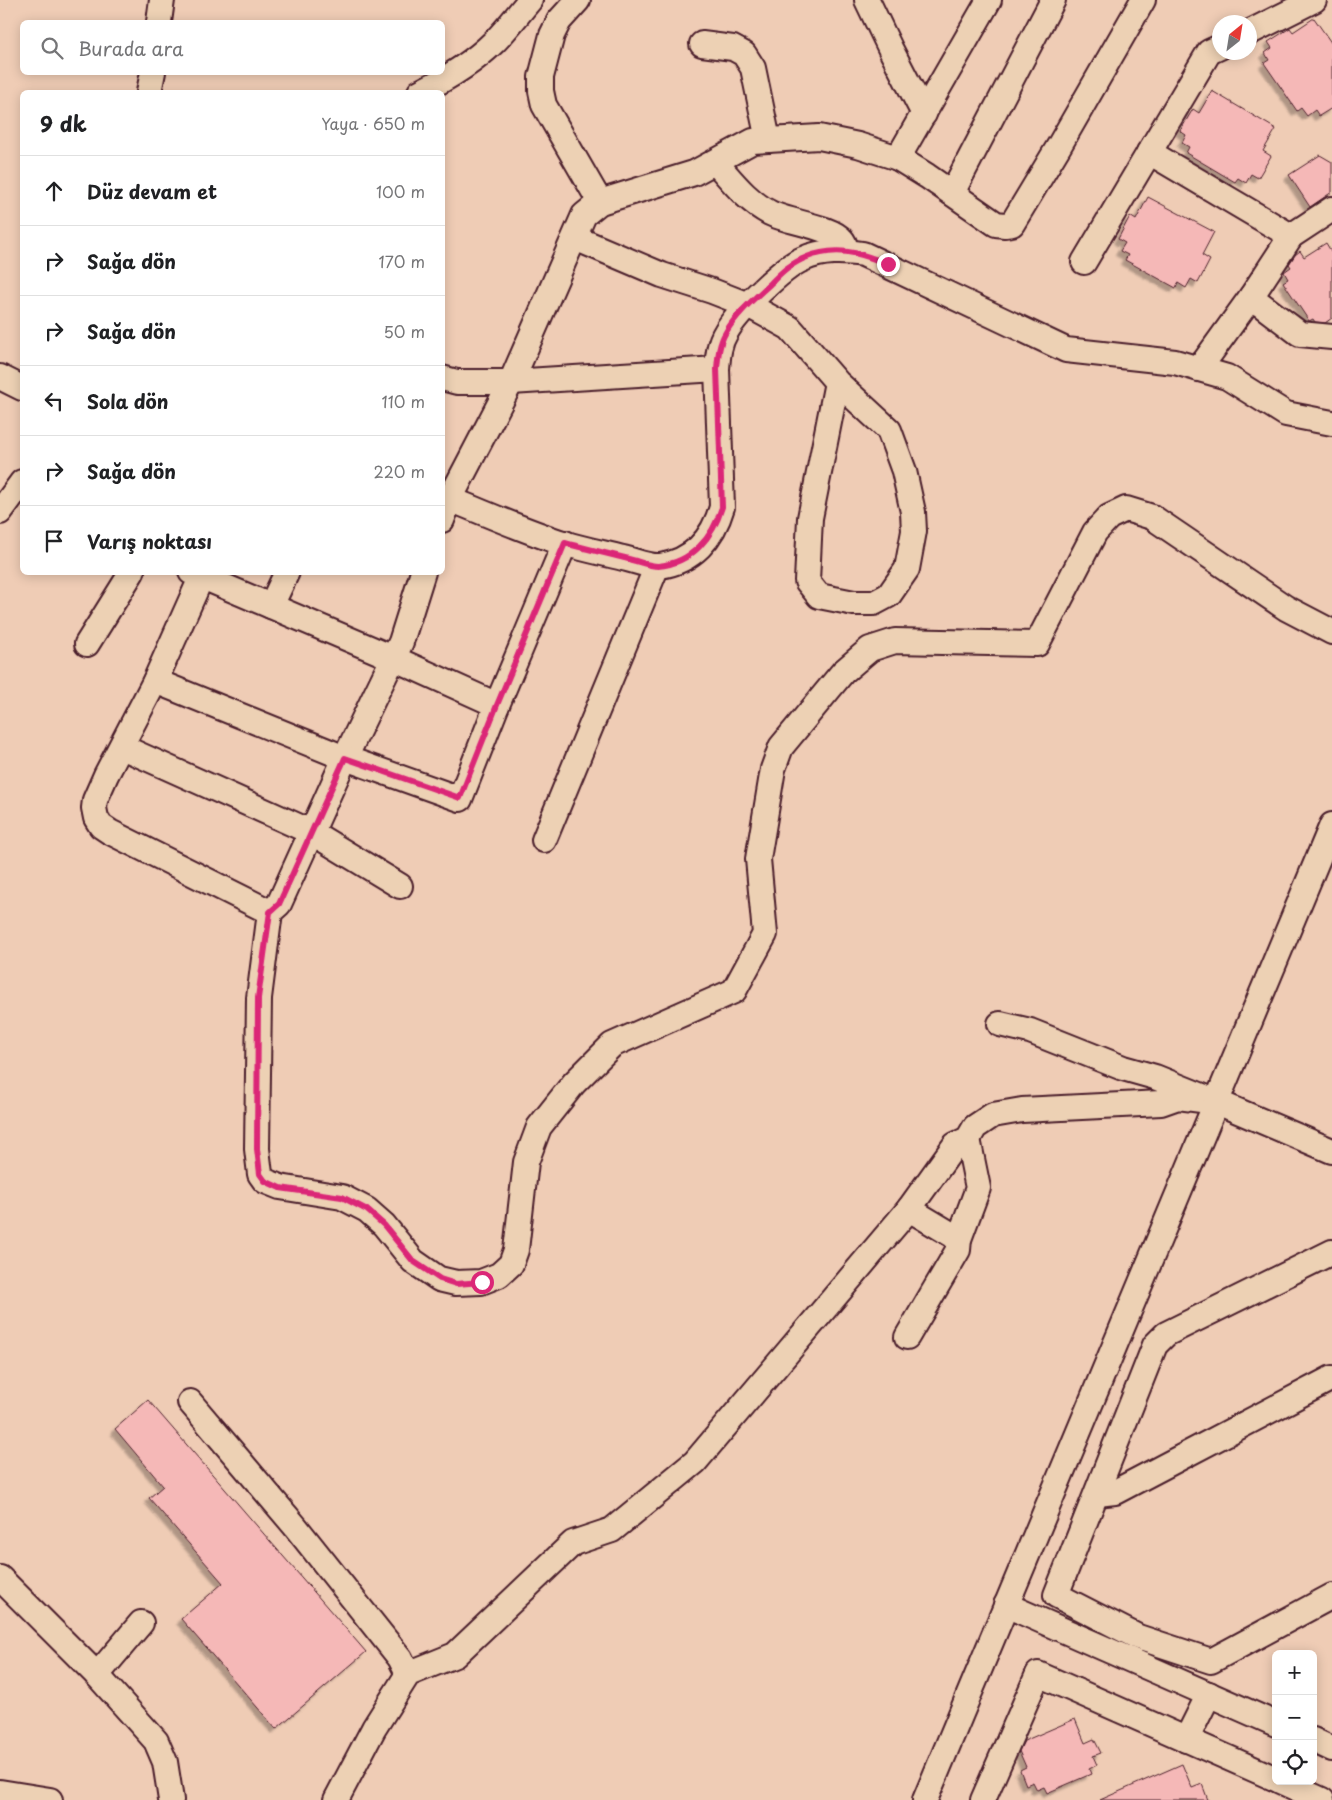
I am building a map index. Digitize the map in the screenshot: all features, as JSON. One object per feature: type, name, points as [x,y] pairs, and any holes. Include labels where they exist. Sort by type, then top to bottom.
[{"type":"street","points":[[159,20],[162,0]]},
{"type":"street","points":[[424,90],[444,80],[487,48],[530,0]]},
{"type":"street","points":[[578,0],[560,21],[552,35],[541,77],[540,90],[547,111],[600,202]]},
{"type":"street","points":[[867,0],[924,114]]},
{"type":"street","points":[[898,158],[989,0]]},
{"type":"street","points":[[952,193],[1053,0]]},
{"type":"street","points":[[1143,0],[1012,224],[996,224],[898,158],[858,145],[819,137],[753,142],[694,174],[600,202],[584,215],[511,382],[445,505],[487,515],[565,543],[657,566],[677,562],[694,553],[707,540],[717,523],[722,507],[717,369],[719,351],[725,334],[734,319],[788,267],[803,259],[822,253],[846,251],[864,254],[1066,350],[1175,362],[1227,377],[1286,414],[1332,423]]},
{"type":"street","points":[[1257,28],[1314,0]]},
{"type":"street","points":[[702,44],[733,48],[744,54],[753,68],[768,140]]},
{"type":"street","points":[[1084,262],[1209,52],[1212,51]]},
{"type":"street","points":[[150,90],[153,75]]},
{"type":"street","points":[[1149,152],[1291,236]]},
{"type":"street","points":[[716,163],[743,194],[755,204],[771,214],[789,221],[832,232],[844,242],[846,251]]},
{"type":"street","points":[[1199,369],[1251,297],[1291,236],[1332,209]]},
{"type":"street","points":[[575,238],[662,276],[712,291],[748,305],[790,328],[837,382],[889,430],[904,471],[913,512],[914,531],[907,569],[889,595],[874,603],[854,603],[819,596],[807,581],[810,518],[837,382]]},
{"type":"street","points":[[1251,297],[1300,334],[1332,337]]},
{"type":"street","points":[[445,379],[458,382],[511,382],[717,369]]},
{"type":"street","points":[[0,377],[20,387]]},
{"type":"street","points":[[0,512],[20,485]]},
{"type":"street","points":[[422,575],[401,642],[345,758],[279,904],[270,912],[258,998],[257,1149],[260,1174],[265,1181],[280,1188],[342,1197],[367,1210],[384,1225],[413,1261],[440,1279],[456,1284],[482,1282],[499,1275],[511,1264],[516,1250],[526,1162],[539,1127],[574,1082],[612,1045],[734,991],[765,934],[758,859],[773,769],[778,754],[781,747],[843,672],[870,649],[895,642],[1037,644],[1095,532],[1109,517],[1126,509],[1152,517],[1286,608],[1332,632]]},
{"type":"street","points":[[154,681],[345,758],[460,798],[565,543]]},
{"type":"street","points":[[544,840],[657,566]]},
{"type":"street","points":[[87,644],[130,575]]},
{"type":"street","points":[[270,912],[110,832],[101,826],[96,818],[95,800],[154,681],[196,575],[393,658],[497,705]]},
{"type":"street","points":[[271,606],[286,575]]},
{"type":"street","points":[[122,747],[311,832],[400,886]]},
{"type":"street","points":[[925,1800],[1332,826]]},
{"type":"street","points":[[1000,1024],[1030,1031],[1124,1068],[1155,1077],[1332,1150]]},
{"type":"street","points":[[336,1800],[374,1728],[408,1674],[454,1655],[573,1543],[612,1530],[695,1462],[910,1209],[955,1145],[968,1139],[976,1127],[993,1115],[1022,1110],[1162,1103],[1178,1097],[1217,1102]]},
{"type":"street","points":[[907,1337],[958,1250],[959,1239],[978,1188],[968,1139]]},
{"type":"street","points":[[910,1209],[959,1239]]},
{"type":"street","points":[[1332,1252],[1160,1338],[1155,1345],[1056,1595],[1138,1637],[1210,1661],[1332,1596]]},
{"type":"street","points":[[1096,1494],[1115,1492],[1332,1378]]},
{"type":"street","points":[[190,1402],[302,1534],[400,1658],[408,1674]]},
{"type":"street","points":[[0,1578],[97,1675],[156,1741],[165,1762],[171,1800]]},
{"type":"street","points":[[1006,1605],[1272,1722]]},
{"type":"street","points":[[97,1675],[141,1624]]},
{"type":"street","points":[[982,1800],[1038,1674],[1272,1777]]},
{"type":"street","points":[[1186,1740],[1209,1694]]},
{"type":"street","points":[[1317,1742],[1332,1749]]},
{"type":"street","points":[[1289,1785],[1322,1800]]},
{"type":"street","points":[[0,1792],[50,1800]]},
{"type":"building","points":[[1314,18],[1332,44],[1332,108],[1319,116],[1315,110],[1307,116],[1301,108],[1297,111],[1264,63],[1269,60],[1265,53],[1272,48],[1268,42],[1290,28],[1293,32]]},
{"type":"building","points":[[1212,91],[1276,129],[1263,151],[1271,156],[1258,178],[1251,174],[1246,183],[1238,178],[1235,182],[1186,153],[1189,147],[1182,143],[1186,135],[1180,131],[1193,109],[1199,113]]},
{"type":"building","points":[[1320,155],[1332,162],[1332,192],[1310,207],[1289,175]]},
{"type":"building","points":[[1148,197],[1214,232],[1202,255],[1210,260],[1198,283],[1191,279],[1186,288],[1178,283],[1176,288],[1125,260],[1128,255],[1120,251],[1125,243],[1118,239],[1130,216],[1136,220]]},
{"type":"building","points":[[1326,243],[1332,253],[1332,318],[1325,323],[1315,322],[1313,319],[1309,321],[1283,282],[1288,279],[1284,272],[1291,267],[1289,264],[1295,255],[1300,251],[1304,257]]},
{"type":"building","points":[[148,1400],[366,1652],[276,1729],[181,1619],[223,1583],[149,1498],[163,1486],[115,1429]]},
{"type":"building","points":[[1075,1719],[1085,1743],[1094,1739],[1101,1753],[1093,1756],[1097,1765],[1089,1769],[1091,1774],[1047,1793],[1044,1787],[1037,1790],[1033,1782],[1026,1785],[1020,1770],[1026,1767],[1019,1751],[1024,1741]]},
{"type":"building","points":[[1182,1764],[1192,1788],[1202,1784],[1208,1800],[1100,1800]]},
{"type":"route","points":[[482,1282],[456,1284],[440,1279],[413,1261],[384,1225],[367,1210],[342,1197],[280,1188],[265,1181],[260,1174],[257,1149],[258,998],[270,912],[279,904],[345,758],[460,798],[565,543],[657,566],[677,562],[694,553],[707,540],[717,523],[722,507],[717,369],[719,351],[725,334],[734,319],[788,267],[803,259],[822,253],[846,251],[864,254],[888,264]]}]
